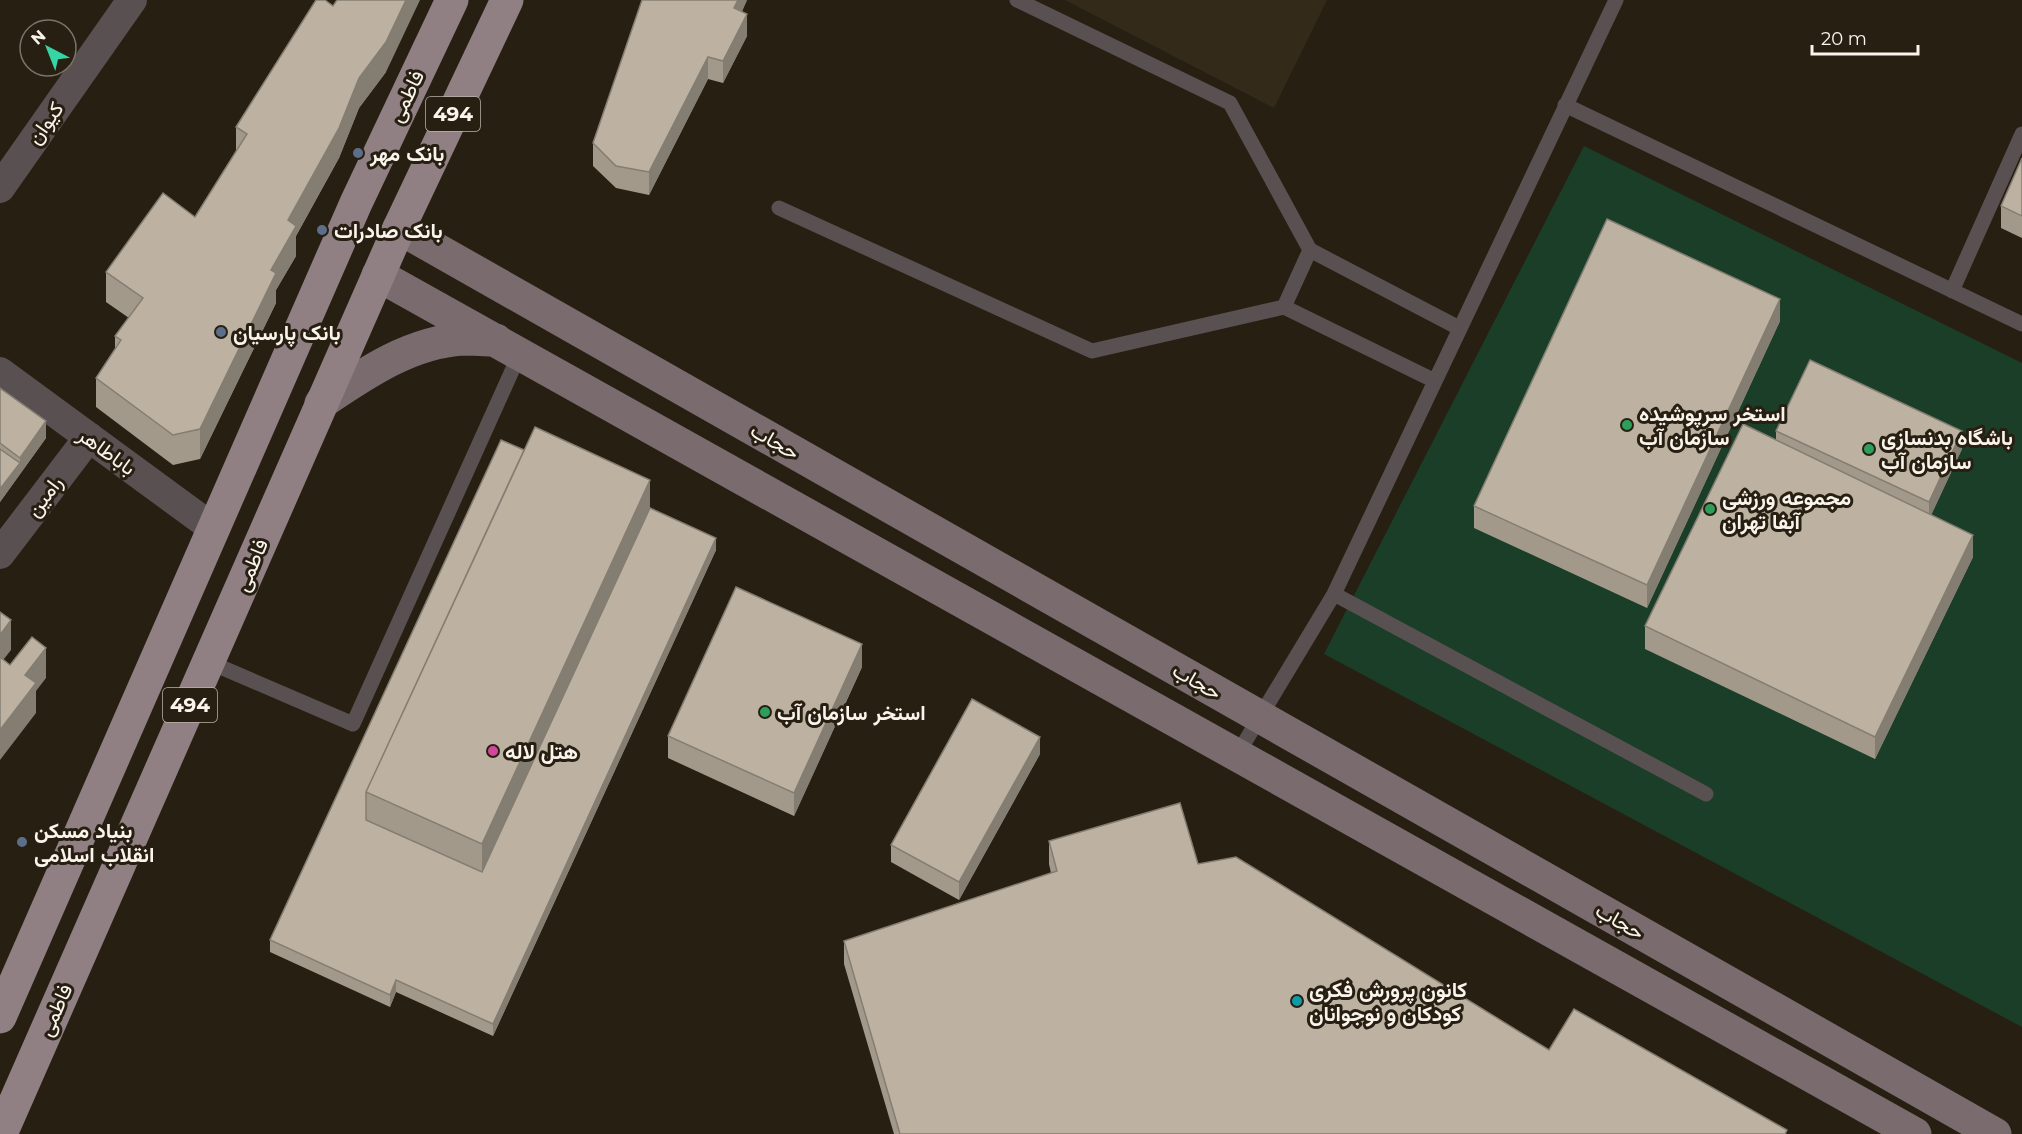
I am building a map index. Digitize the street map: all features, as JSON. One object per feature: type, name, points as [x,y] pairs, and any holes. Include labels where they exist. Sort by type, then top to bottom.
[{"type":"main road","name":"فاطمی","points":[[0,1017],[356,203],[452,0]]},
{"type":"main road","name":"فاطمی","points":[[1,1134],[378,275],[507,0]]},
{"type":"main road","points":[[356,203],[399,228]]},
{"type":"main road","name":"حجاب","points":[[399,228],[1995,1134]]},
{"type":"main road","points":[[335,251],[378,275]]},
{"type":"main road","name":"حجاب","points":[[378,275],[1915,1134]]},
{"type":"main road","points":[[321,403],[400,355],[432,344],[462,339],[508,347]]},
{"type":"main road","points":[[214,529],[255,556]]},
{"type":"street","name":"کیوان","points":[[0,188],[132,0]]},
{"type":"street","name":"باباطاهر","points":[[0,372],[214,529]]},
{"type":"street","name":"رامین","points":[[0,554],[89,437]]},
{"type":"lane","points":[[1017,0],[1230,103],[1310,250],[1459,328]]},
{"type":"lane","points":[[1237,755],[1334,594],[1616,0]]},
{"type":"lane","points":[[1565,105],[2022,324]]},
{"type":"lane","points":[[1952,291],[2022,134]]},
{"type":"lane","points":[[779,208],[1092,351],[1284,307],[1435,381]]},
{"type":"lane","points":[[1284,307],[1310,250]]},
{"type":"lane","points":[[209,662],[353,724],[508,347]]},
{"type":"lane","points":[[1334,594],[1706,794]]},
{"type":"shaded area","points":[[1065,0],[1327,0],[1274,108]]},
{"type":"green space","name":"مجموعه ورزشی آبفا تهران","points":[[1584,146],[2022,363],[2022,1027],[1324,654]]},
{"type":"building","points":[[316,0],[325,0],[333,6],[337,0],[406,0],[386,42],[359,78],[339,128],[288,220],[296,226],[271,270],[276,273],[200,429],[173,435],[96,378],[121,340],[115,336],[143,298],[106,272],[163,193],[195,217],[247,134],[236,127]]},
{"type":"building","points":[[642,0],[738,0],[734,8],[747,14],[723,61],[708,57],[649,172],[616,166],[593,143]]},
{"type":"building","points":[[2022,158],[2022,216],[2001,206]]},
{"type":"building","name":"استخر سرپوشیده سازمان آب","points":[[1607,219],[1780,299],[1647,585],[1474,506]]},
{"type":"building","name":"باشگاه بدنسازی سازمان آب","points":[[1810,360],[1962,431],[1929,502],[1776,431]]},
{"type":"building","points":[[0,388],[46,421],[20,458],[0,443]]},
{"type":"building","points":[[1743,424],[1973,535],[1875,737],[1645,626]]},
{"type":"building","points":[[535,427],[650,480],[482,844],[366,792]]},
{"type":"building","points":[[501,440],[524,450],[366,792],[366,820],[482,872],[650,508],[716,538],[493,1024],[396,980],[390,995],[270,940]]},
{"type":"building","points":[[0,449],[20,463],[0,489]]},
{"type":"building","name":"استخر سازمان آب","points":[[736,587],[862,644],[794,793],[668,736]]},
{"type":"building","points":[[0,612],[11,620],[0,635]]},
{"type":"building","points":[[32,637],[46,648],[25,675],[36,683],[0,730],[0,657],[10,665]]},
{"type":"building","points":[[972,699],[1040,737],[959,882],[891,845]]},
{"type":"building","name":"کانون پرورش فکری کودکان و نوجوانان","points":[[1180,803],[1198,864],[1236,857],[1549,1050],[1574,1009],[1787,1130],[1785,1134],[900,1134],[844,941],[1057,871],[1049,841]]},
{"type":"place","name":"بانک مهر","points":[[358,153]]},
{"type":"place","name":"بانک صادرات","points":[[322,230]]},
{"type":"place","name":"بانک پارسیان","points":[[221,332]]},
{"type":"place","name":"استخر سرپوشیده سازمان آب","points":[[1627,425]]},
{"type":"place","name":"باشگاه بدنسازی سازمان آب","points":[[1869,449]]},
{"type":"place","name":"مجموعه ورزشی آبفا تهران","points":[[1710,509]]},
{"type":"place","name":"استخر سازمان آب","points":[[765,712]]},
{"type":"place","name":"هتل لاله","points":[[493,751]]},
{"type":"place","name":"بنیاد مسکن انقلاب اسلامی","points":[[22,842]]},
{"type":"place","name":"کانون پرورش فکری کودکان و نوجوانان","points":[[1297,1001]]}]
